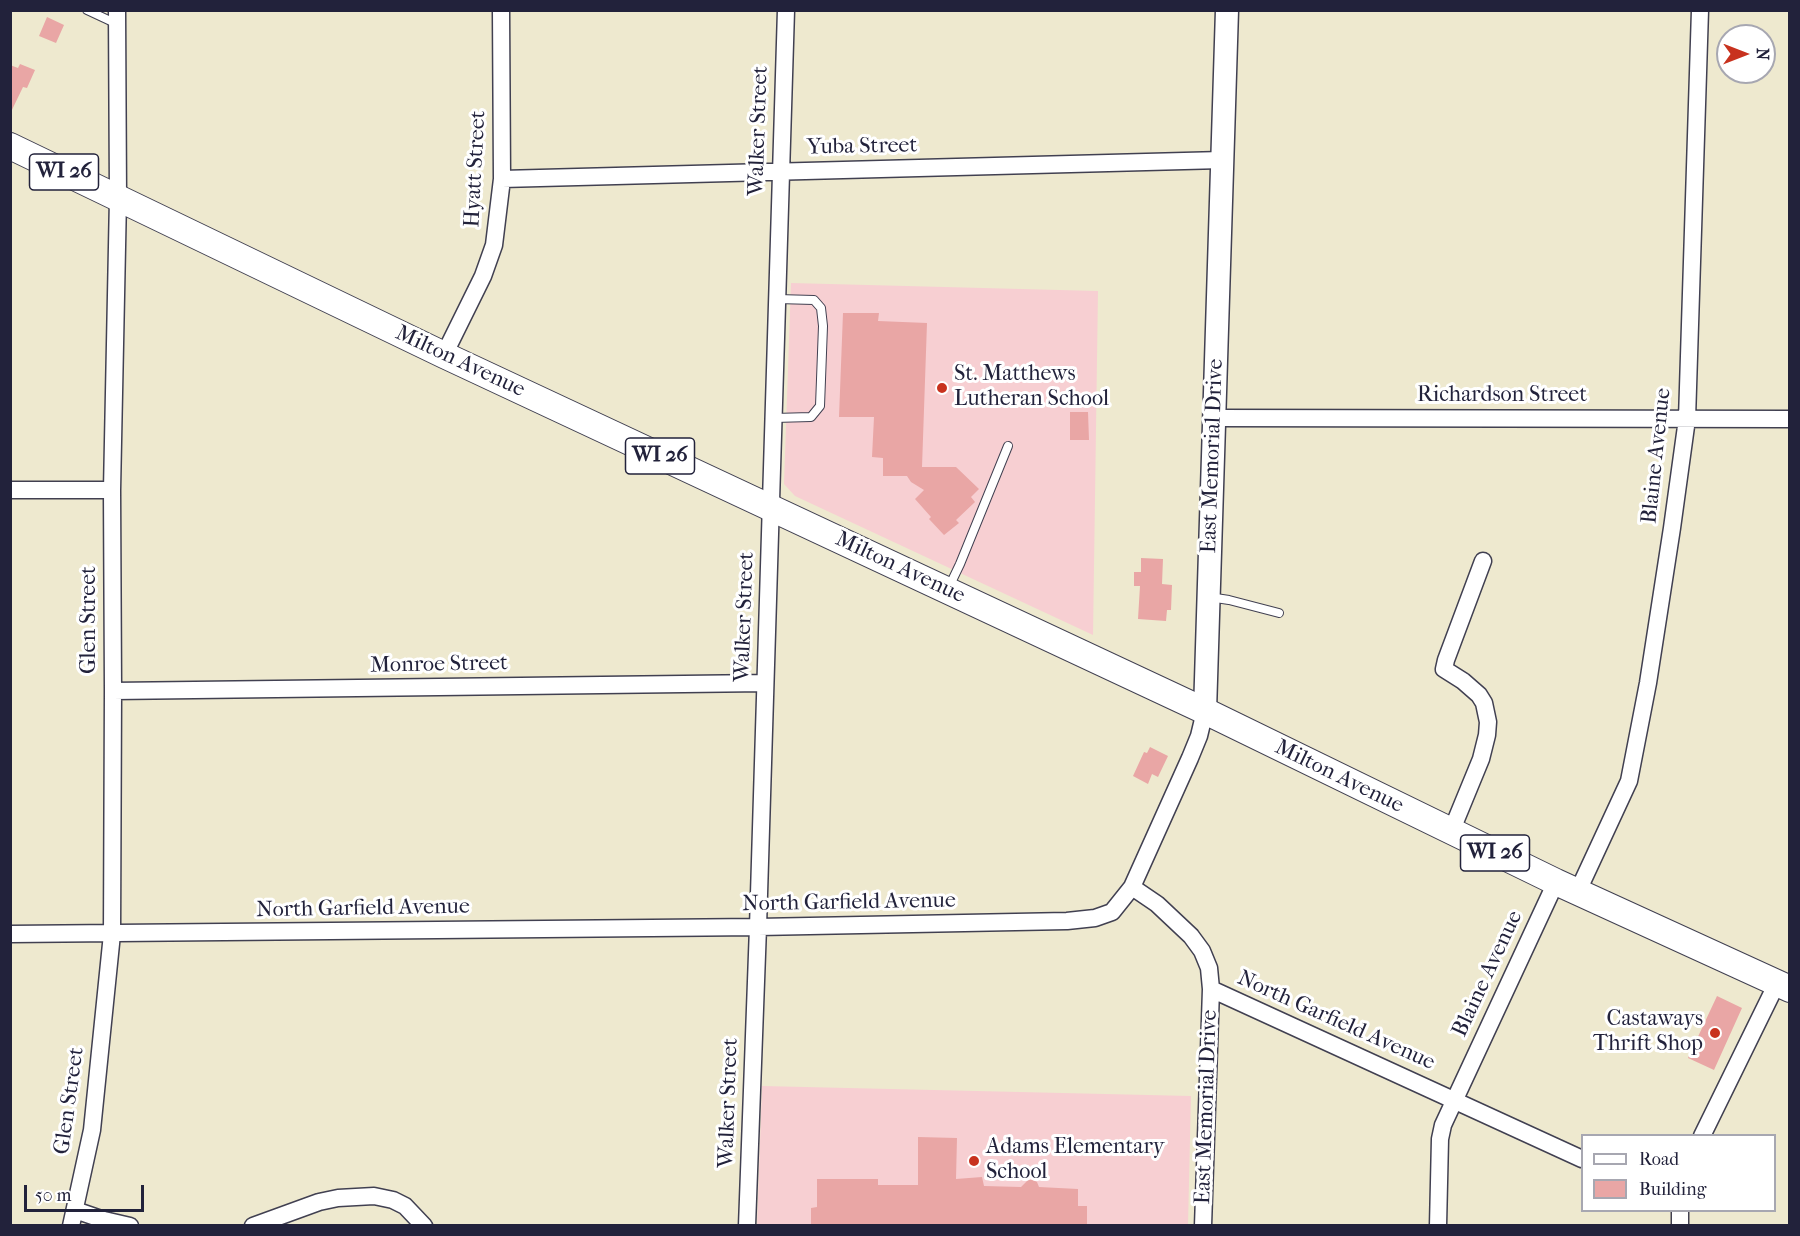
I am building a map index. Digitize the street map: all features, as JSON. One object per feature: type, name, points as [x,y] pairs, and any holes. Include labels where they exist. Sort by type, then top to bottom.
[{"type":"main road","name":"East Memorial Drive","points":[[1205,711],[1227,10]]},
{"type":"main road","name":"Milton Avenue","points":[[10,146],[444,355],[1205,711],[1567,887],[1783,986]]},
{"type":"street","name":"Hyatt Street","points":[[444,355],[483,276],[494,245],[502,179],[501,10]]},
{"type":"street","name":"Walker Street","points":[[747,1226],[786,10]]},
{"type":"street","name":"Blaine Avenue","points":[[1438,1226],[1440,1139],[1454,1099],[1567,887],[1629,781],[1649,672],[1687,419],[1700,10]]},
{"type":"street","name":"Glen Street","points":[[70,1221],[92,1130],[112,934],[112,490],[118,198],[117,17]]},
{"type":"street","name":"Yuba Street","points":[[502,179],[1222,160]]},
{"type":"street","name":"Richardson Street","points":[[1214,417],[1790,419]]},
{"type":"street","points":[[10,490],[112,490]]},
{"type":"street","points":[[1451,832],[1481,759],[1488,722],[1484,703],[1479,695],[1444,669],[1483,561]]},
{"type":"street","name":"Monroe Street","points":[[113,691],[765,683]]},
{"type":"street","name":"East Memorial Drive","points":[[1132,887],[1190,758],[1205,711]]},
{"type":"street","name":"North Garfield Avenue","points":[[10,934],[758,927],[1067,921],[1095,918],[1112,912],[1132,887],[1157,904],[1191,936],[1202,951],[1209,968],[1211,989],[1581,1159]]},
{"type":"street","points":[[1703,1134],[1783,986]]},
{"type":"street","name":"East Memorial Drive","points":[[1203,1226],[1211,989]]},
{"type":"street","points":[[253,1226],[319,1202],[338,1198],[374,1196],[393,1200],[405,1206],[424,1226]]},
{"type":"street","points":[[70,1221],[104,1220],[130,1226]]},
{"type":"lane","points":[[87,10],[117,17]]},
{"type":"lane","points":[[774,418],[811,417],[820,406],[823,326],[821,308],[814,300],[777,298]]},
{"type":"lane","points":[[947,590],[960,564],[1008,446]]},
{"type":"lane","points":[[1208,597],[1280,613]]},
{"type":"shaded area","name":"St. Matthews Lutheran School","points":[[791,283],[1098,291],[1093,635],[795,496],[784,484]]},
{"type":"shaded area","name":"Adams Elementary School","points":[[762,1086],[1191,1096],[1188,1225],[757,1226]]},
{"type":"building","points":[[47,17],[64,25],[56,43],[39,36]]},
{"type":"building","points":[[20,64],[35,70],[27,88],[23,87],[10,114],[10,65],[18,68]]},
{"type":"building","points":[[843,313],[879,313],[878,321],[927,323],[922,467],[956,467],[979,489],[971,497],[975,502],[956,520],[959,523],[944,535],[915,499],[924,490],[911,482],[907,476],[883,476],[883,458],[872,457],[874,417],[839,417]]},
{"type":"building","points":[[1070,412],[1088,412],[1089,440],[1070,440]]},
{"type":"building","points":[[1141,558],[1163,559],[1162,584],[1172,585],[1171,610],[1167,610],[1166,621],[1138,619],[1140,586],[1134,586],[1134,572],[1141,572]]},
{"type":"building","points":[[1150,747],[1168,756],[1158,777],[1152,774],[1148,784],[1133,776],[1144,752],[1147,753]]},
{"type":"building","name":"Castaways Thrift Shop","points":[[1717,996],[1742,1008],[1714,1070],[1688,1058]]},
{"type":"building","points":[[918,1137],[957,1138],[956,1179],[982,1177],[984,1186],[1021,1187],[1028,1180],[1033,1180],[1039,1187],[1078,1189],[1078,1206],[1087,1206],[1087,1226],[811,1226],[811,1208],[817,1207],[817,1179],[878,1179],[878,1185],[918,1185]]},
{"type":"place","name":"St. Matthews Lutheran School","points":[[942,388]]},
{"type":"place","name":"Castaways Thrift Shop","points":[[1715,1033]]},
{"type":"place","name":"Adams Elementary School","points":[[974,1161]]}]
